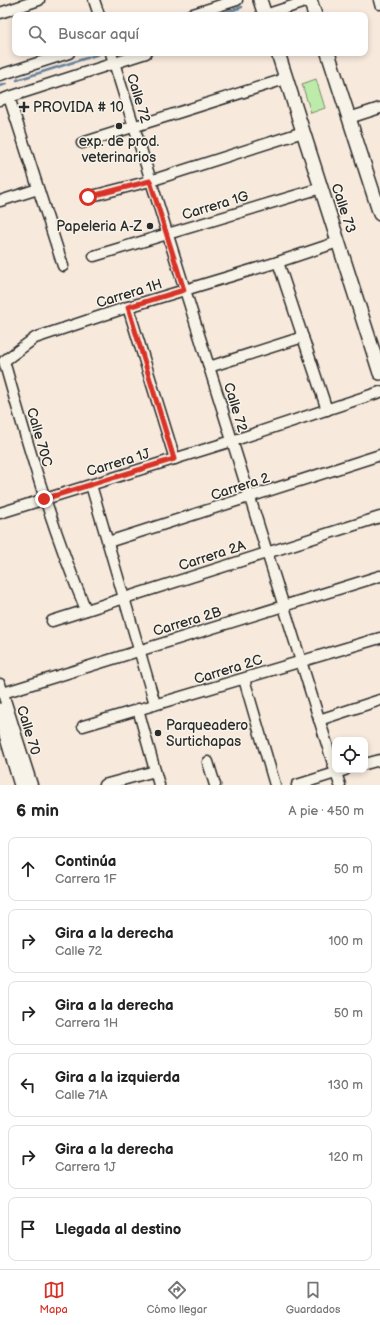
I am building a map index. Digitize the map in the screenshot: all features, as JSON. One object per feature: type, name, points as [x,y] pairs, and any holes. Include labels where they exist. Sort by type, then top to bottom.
[{"type":"highway","points":[[0,711],[22,785]]},
{"type":"main road","points":[[260,0],[264,12]]},
{"type":"main road","points":[[310,0],[314,12]]},
{"type":"main road","name":"Calle 73","points":[[280,56],[380,373]]},
{"type":"main road","points":[[329,56],[380,214]]},
{"type":"street","points":[[0,13],[39,0]]},
{"type":"street","points":[[94,0],[98,12]]},
{"type":"street","points":[[199,12],[237,0]]},
{"type":"street","points":[[274,12],[310,0]]},
{"type":"street","points":[[379,0],[380,4]]},
{"type":"street","points":[[0,75],[60,56]]},
{"type":"street","name":"Calle 72","points":[[112,56],[300,661],[332,755]]},
{"type":"street","points":[[63,266],[38,189],[5,98],[136,56]]},
{"type":"street","points":[[82,143],[286,79]]},
{"type":"street","points":[[349,118],[380,108]]},
{"type":"street","points":[[88,197],[150,181],[303,132]]},
{"type":"street","name":"Carrera 1G","points":[[94,256],[321,188]]},
{"type":"street","points":[[0,201],[38,189]]},
{"type":"street","name":"Carrera 1H","points":[[4,361],[35,338],[128,307],[278,262],[338,242]]},
{"type":"street","points":[[278,262],[327,410]]},
{"type":"street","points":[[128,307],[174,459]]},
{"type":"street","points":[[209,368],[303,337]]},
{"type":"street","name":"Calle 70C","points":[[4,361],[44,499],[63,556],[86,610]]},
{"type":"street","name":"Carrera 1J","points":[[0,513],[232,441],[380,392]]},
{"type":"street","name":"Carrera 2","points":[[108,542],[250,498],[380,455]]},
{"type":"street","points":[[92,485],[141,650],[155,704]]},
{"type":"street","name":"Carrera 2A","points":[[52,621],[380,517]]},
{"type":"street","name":"Carrera 2B","points":[[1,688],[141,650],[380,576]]},
{"type":"street","name":"Carrera 2C","points":[[83,726],[380,638]]},
{"type":"street","points":[[244,679],[275,785]]},
{"type":"street","name":"Calle 70","points":[[1,688],[32,785]]},
{"type":"street","points":[[319,720],[380,700]]},
{"type":"street","points":[[138,710],[159,785]]},
{"type":"street","points":[[368,763],[380,760]]},
{"type":"street","points":[[208,762],[215,785]]},
{"type":"street","points":[[104,785],[155,771]]},
{"type":"street","points":[[297,785],[332,773]]},
{"type":"street","name":"Calle 72","points":[[338,773],[340,785]]},
{"type":"green space","points":[[316,79],[325,108],[311,113],[302,84]]},
{"type":"waterway","points":[[227,12],[242,7]]},
{"type":"waterway","points":[[17,80],[93,56]]},
{"type":"waterway","points":[[0,86],[6,84]]},
{"type":"place","name":"PROVIDA # 10","points":[[24,107]]},
{"type":"place","name":"exp. de prod. veterinarios","points":[[119,126]]},
{"type":"place","name":"Papeleria A-Z","points":[[150,226]]},
{"type":"place","name":"Parqueadero Surtichapas","points":[[158,733]]},
{"type":"route","points":[[44,499],[174,459],[128,307],[184,290],[150,181],[88,197]]}]
